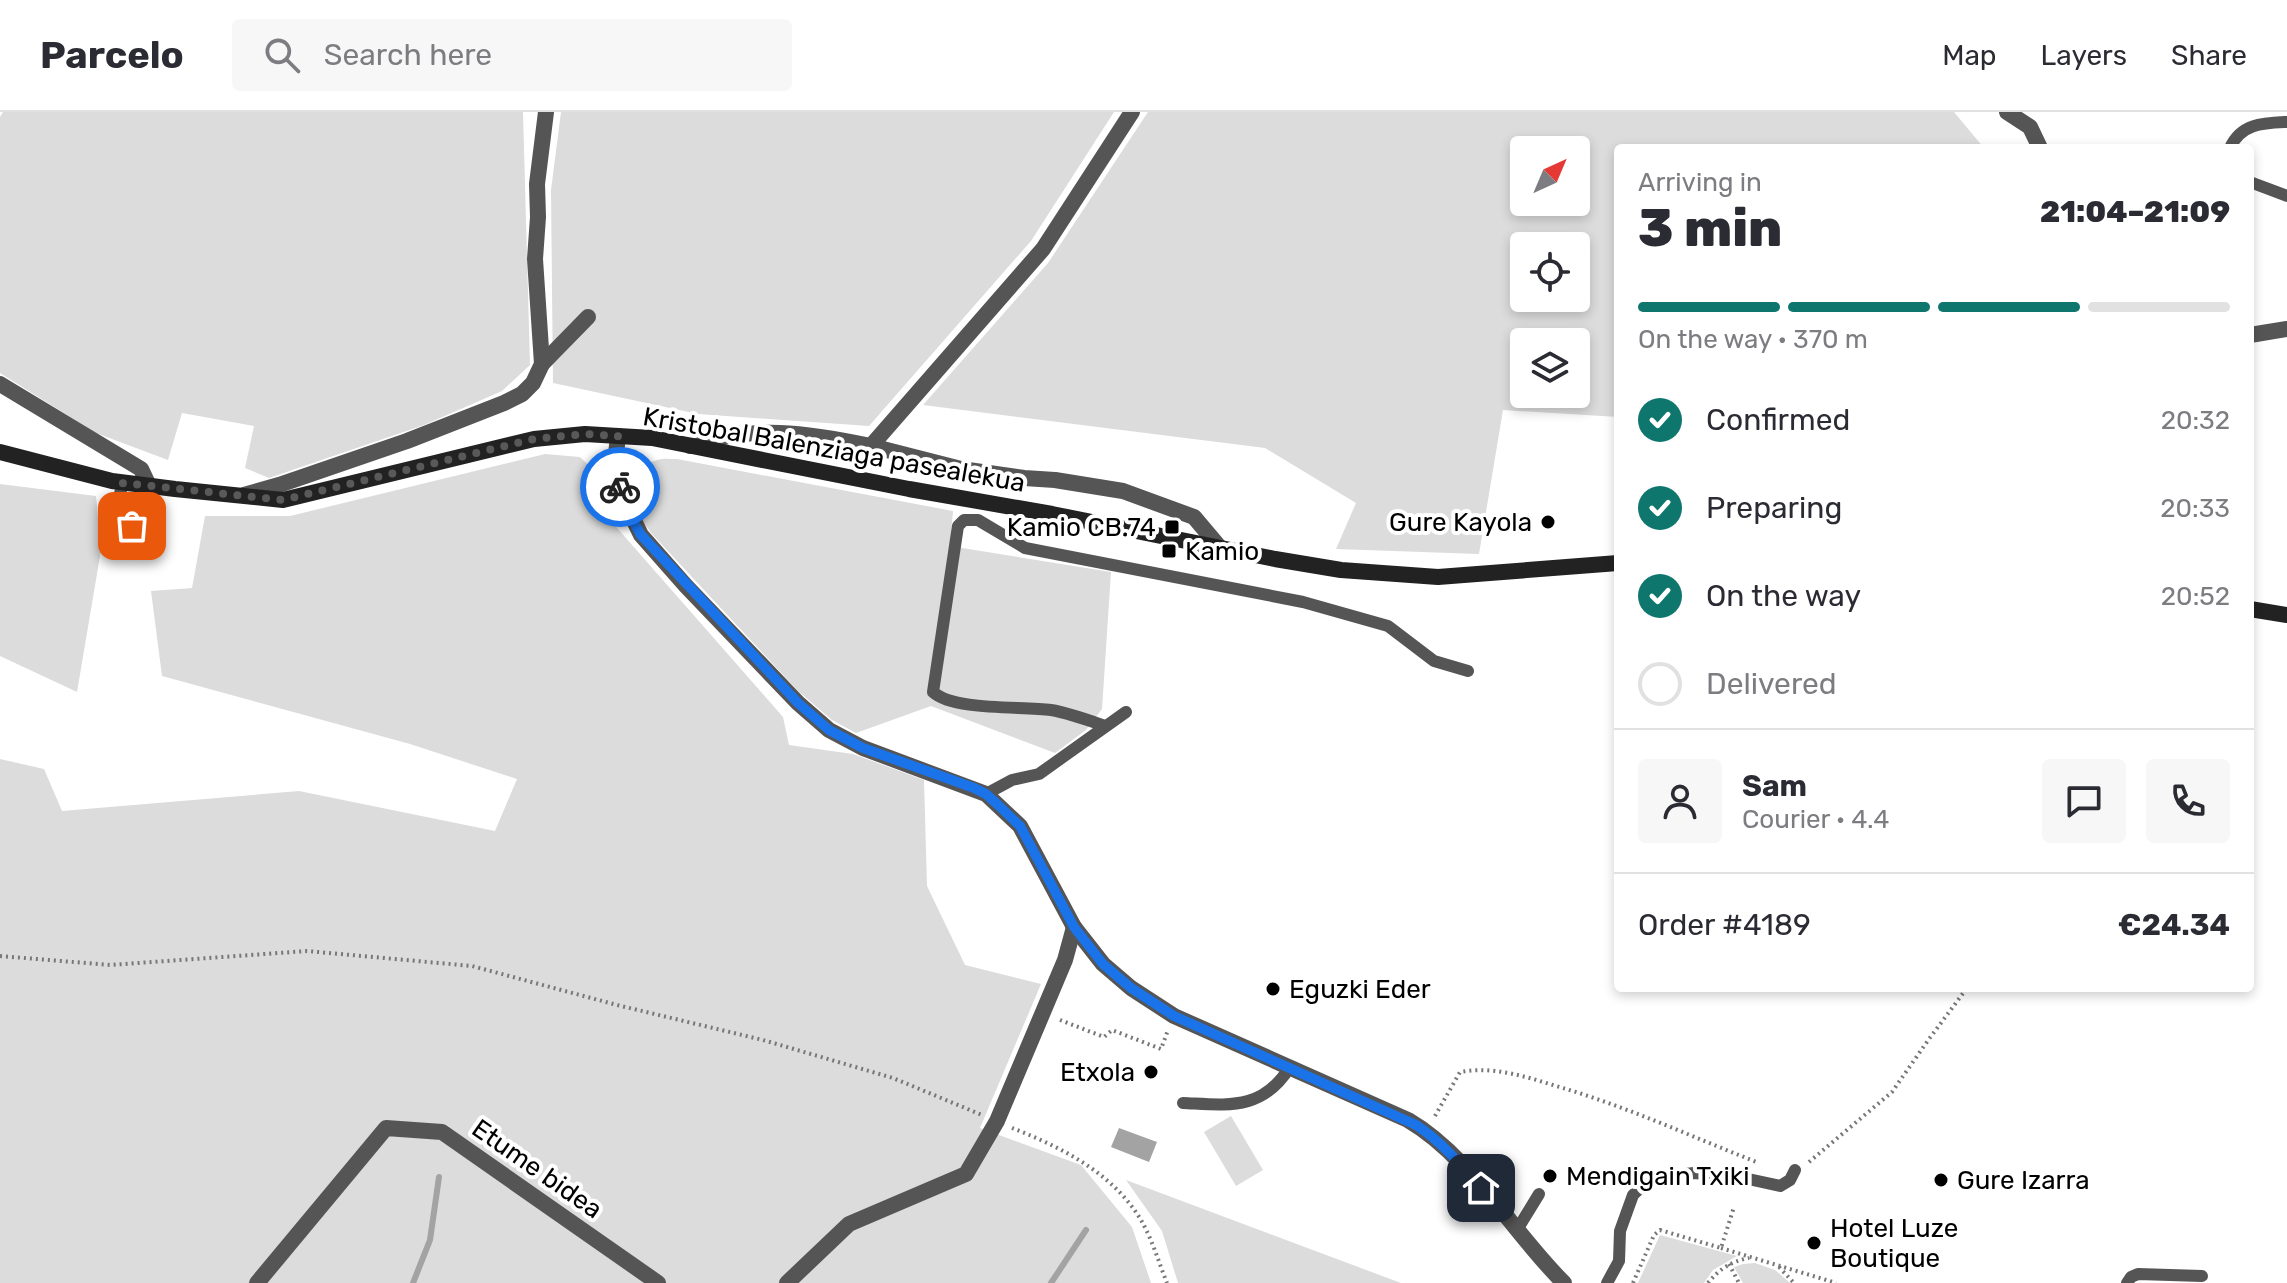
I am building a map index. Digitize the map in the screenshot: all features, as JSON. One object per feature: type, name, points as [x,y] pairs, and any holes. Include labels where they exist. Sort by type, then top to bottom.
[{"type":"street","points":[[542,364],[535,259],[537,184],[546,112]]},
{"type":"street","points":[[871,446],[1043,249],[1132,112]]},
{"type":"street","points":[[2007,112],[2030,127]]},
{"type":"street","points":[[2019,112],[2038,144]]},
{"type":"street","points":[[244,495],[407,441],[522,394],[533,383],[542,364],[588,317]]},
{"type":"street","points":[[2254,334],[2287,329]]},
{"type":"street","points":[[0,384],[141,469],[149,486]]},
{"type":"street","points":[[690,446],[728,434],[757,432],[826,437],[961,469],[1123,491],[1194,517],[1221,549]]},
{"type":"street","name":"Kristobal Balenziaga pasealekua","points":[[0,452],[123,483],[283,500],[534,439],[585,434],[652,438],[1341,570],[1438,577],[1614,563]]},
{"type":"street","points":[[618,436],[615,464],[620,492],[641,535],[798,703],[829,730],[863,748],[986,794],[1020,826],[1074,927],[1103,964],[1131,988],[1174,1016],[1408,1120],[1427,1132],[1464,1167],[1564,1283]]},
{"type":"street","points":[[2254,610],[2287,615]]},
{"type":"street","points":[[787,1283],[849,1224],[966,1174],[997,1121],[1065,960],[1074,927]]},
{"type":"street","name":"Etume bidea","points":[[257,1283],[386,1128],[442,1132],[658,1283]]},
{"type":"lane","points":[[2231,144],[2244,130],[2257,123],[2287,122]]},
{"type":"lane","points":[[2254,184],[2287,196]]},
{"type":"lane","points":[[123,483],[117,504],[135,509],[130,542]]},
{"type":"lane","points":[[1105,726],[1055,711],[962,703],[940,698],[933,692],[958,526],[964,520],[978,520],[1025,548],[1303,602],[1388,626],[1434,661],[1468,671]]},
{"type":"lane","points":[[986,794],[1012,780],[1039,774],[1126,712]]},
{"type":"lane","points":[[1183,1103],[1234,1105],[1262,1095],[1279,1084],[1290,1067]]},
{"type":"lane","points":[[1607,1283],[1619,1261],[1620,1231],[1633,1195],[1651,1178],[1694,1173],[1739,1177],[1780,1186],[1790,1180],[1795,1170]]},
{"type":"lane","points":[[1517,1230],[1539,1194]]},
{"type":"lane","points":[[2127,1283],[2138,1274],[2202,1276]]},
{"type":"path","points":[[0,956],[110,965],[307,951],[472,966],[763,1040],[893,1078],[1048,1142],[1085,1164],[1115,1186],[1141,1220],[1167,1283]]},
{"type":"path","points":[[1427,1132],[1460,1072],[1480,1068],[1514,1073],[1577,1092],[1758,1163],[1795,1170],[1812,1160],[1892,1092],[1964,992]]},
{"type":"path","points":[[1043,1013],[1104,1037],[1112,1030],[1161,1049],[1174,1016]]},
{"type":"path","points":[[1721,1248],[1734,1207]]},
{"type":"path","points":[[1633,1283],[1654,1235],[1660,1230],[1836,1283]]},
{"type":"path","points":[[1708,1283],[1715,1273],[1729,1264],[1751,1257]]},
{"type":"path","points":[[1729,1264],[1739,1283]]},
{"type":"path","points":[[1776,1265],[1794,1283]]},
{"type":"shaded area","points":[[3,112],[523,112],[530,365],[502,391],[424,425],[269,478],[245,468],[254,426],[182,413],[168,460],[96,433],[0,373],[0,117]]},
{"type":"shaded area","points":[[561,112],[1114,112],[1031,241],[869,426],[698,414],[553,383],[551,190]]},
{"type":"shaded area","points":[[1148,112],[1954,112],[1981,144],[1614,144],[1614,417],[1503,410],[1479,554],[1336,549],[1356,503],[1265,448],[923,405],[1048,263]]},
{"type":"shaded area","points":[[545,454],[580,457],[602,478],[611,521],[783,717],[789,745],[853,754],[924,780],[927,886],[965,965],[1041,984],[980,1128],[1081,1165],[1132,1227],[1151,1283],[0,1283],[0,759],[44,769],[62,811],[299,791],[495,831],[517,779],[410,744],[162,676],[151,591],[192,588],[205,516],[290,516]]},
{"type":"shaded area","points":[[677,459],[953,511],[950,546],[1111,572],[1102,709],[1086,730],[1055,753],[931,706],[856,733],[832,720],[798,691],[636,513],[631,489],[636,474],[648,463]]},
{"type":"shaded area","points":[[0,484],[96,496],[101,550],[77,692],[0,656]]},
{"type":"shaded area","points":[[1231,1116],[1263,1170],[1236,1186],[1204,1132]]},
{"type":"shaded area","points":[[1119,1128],[1157,1142],[1149,1162],[1111,1147]]},
{"type":"shaded area","points":[[1126,1180],[1401,1283],[1178,1283],[1162,1231]]},
{"type":"shaded area","points":[[1660,1235],[1737,1256],[1713,1270],[1704,1283],[1638,1283]]},
{"type":"shaded area","points":[[1755,1263],[1775,1270],[1790,1283],[1743,1283],[1734,1267]]},
{"type":"waterway","points":[[413,1283],[430,1240],[439,1177]]},
{"type":"waterway","points":[[1051,1283],[1086,1230]]},
{"type":"way so far","points":[[132,526],[135,509],[117,504],[123,483],[283,500],[534,439],[585,434],[618,436],[615,464],[620,487]]},
{"type":"place","name":"Gure Kayola","points":[[1548,522]]},
{"type":"place","name":"Kamio CB.74","points":[[1172,527]]},
{"type":"place","name":"Kamio","points":[[1169,551]]},
{"type":"place","name":"Eguzki Eder","points":[[1273,989]]},
{"type":"place","name":"Etxola","points":[[1151,1072]]},
{"type":"place","name":"Mendigain Txiki","points":[[1550,1176]]},
{"type":"place","name":"Gure Izarra","points":[[1941,1180]]},
{"type":"place","name":"Hotel Luze Boutique","points":[[1814,1243]]},
{"type":"route","points":[[620,487],[629,514],[641,535],[798,703],[829,730],[863,748],[986,794],[1020,826],[1074,927],[1103,964],[1131,988],[1174,1016],[1408,1120],[1427,1132],[1481,1188]]}]
